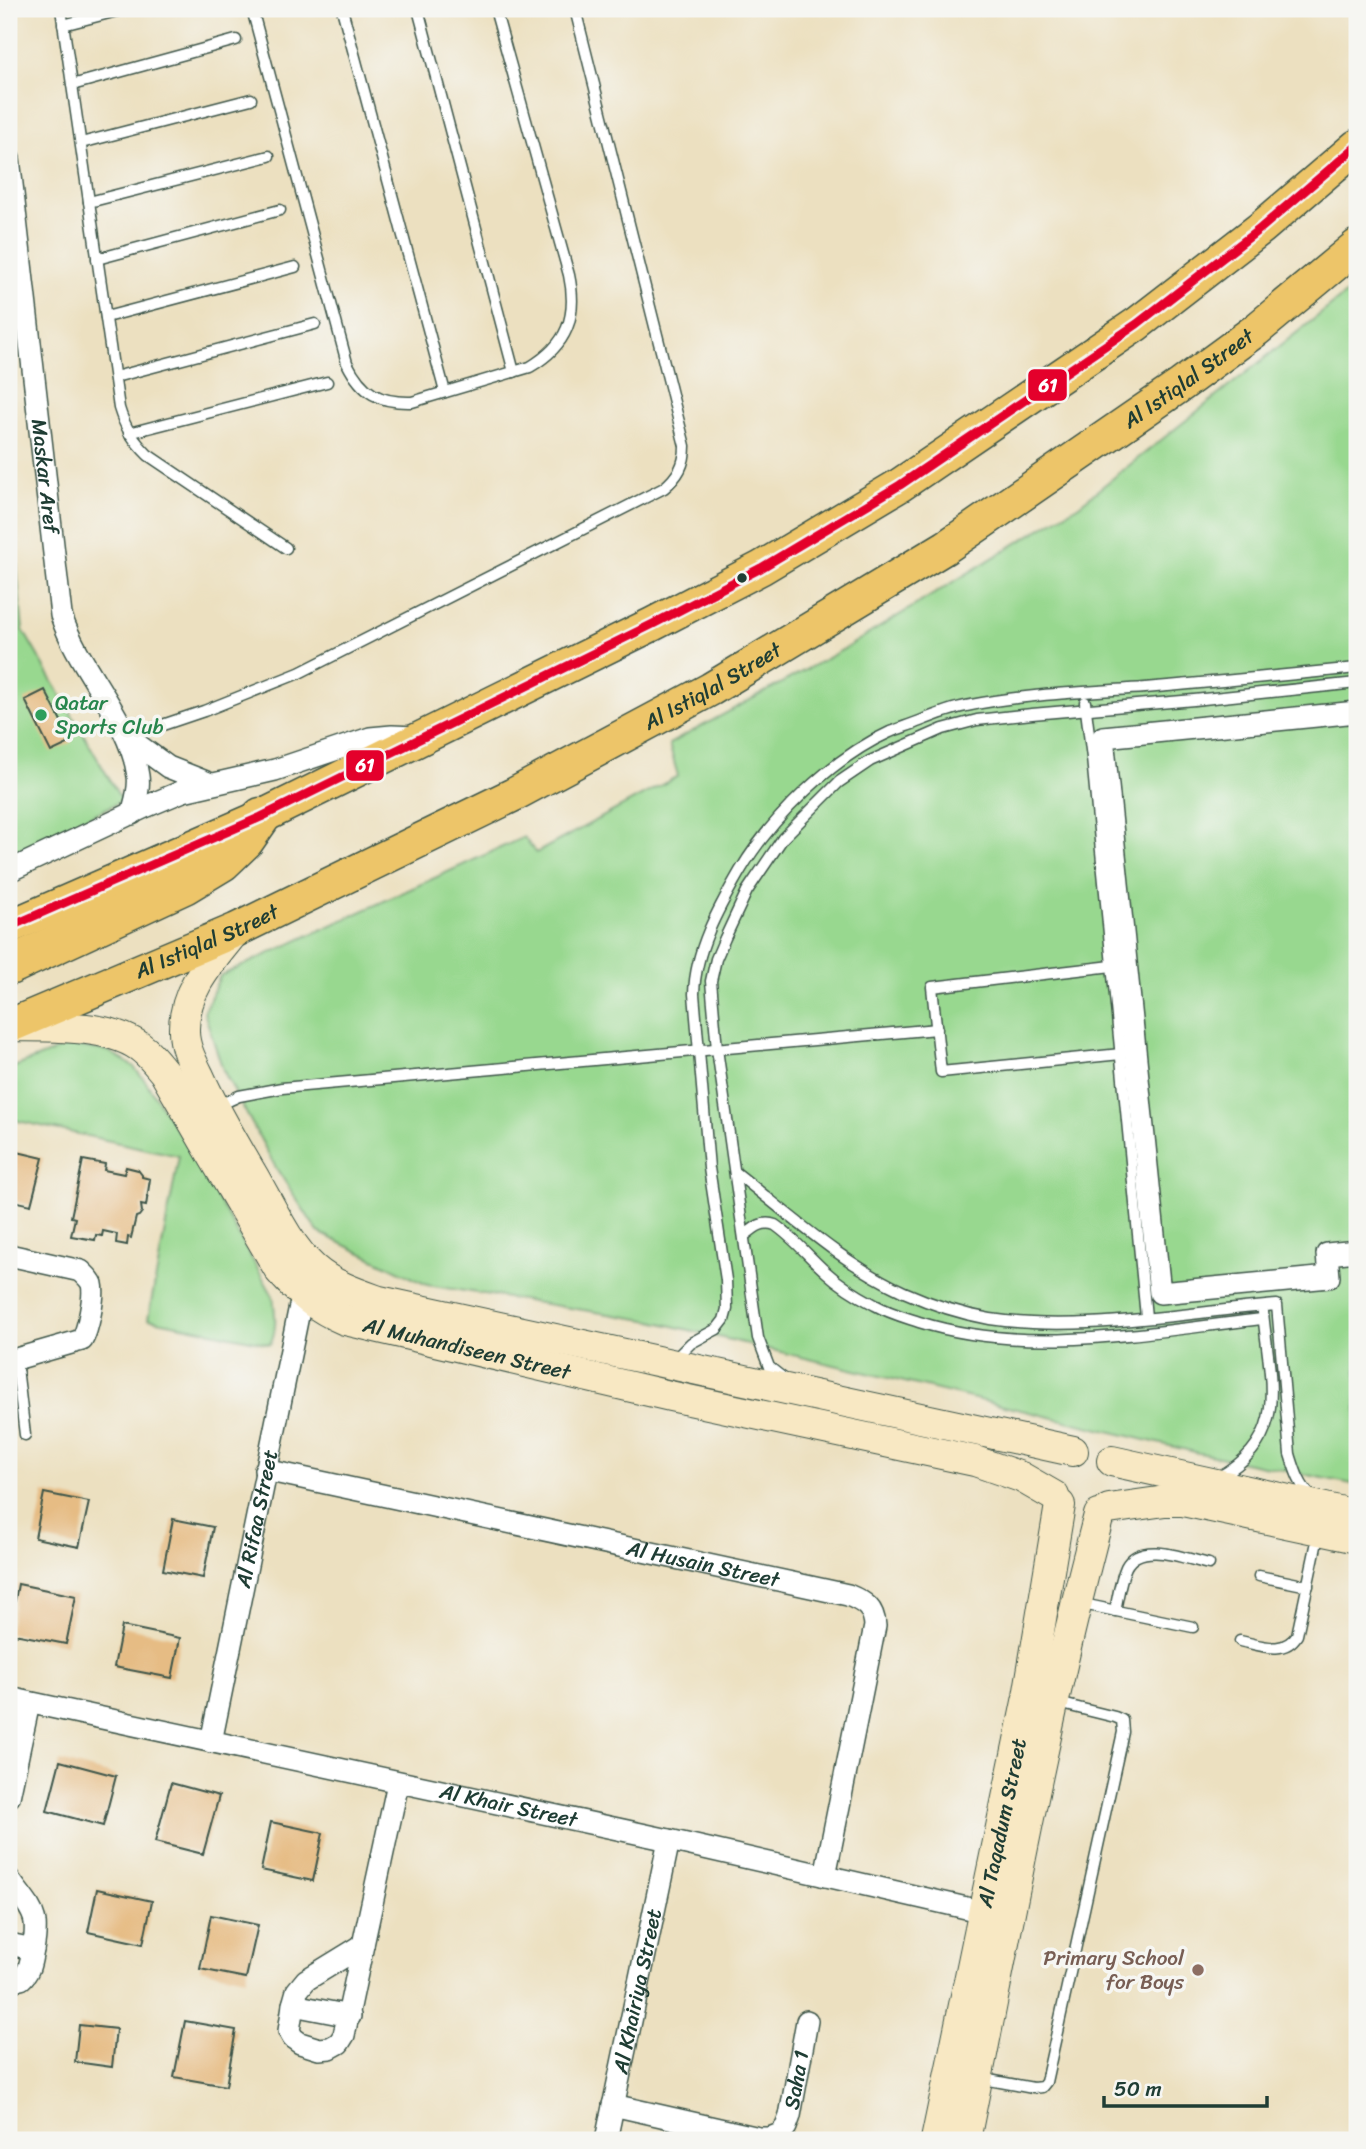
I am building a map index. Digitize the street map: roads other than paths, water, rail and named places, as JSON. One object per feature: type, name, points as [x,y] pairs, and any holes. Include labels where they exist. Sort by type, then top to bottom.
[{"type":"highway","points":[[9,966],[184,885],[222,862],[245,840],[261,817]]},
{"type":"main road","points":[[9,927],[261,817],[761,568],[900,485],[1138,324],[1262,228],[1357,146]]},
{"type":"main road","name":"Al Istiqlal Street","points":[[9,1026],[236,930],[513,795],[711,689],[946,547],[1170,393],[1255,330],[1357,246]]},
{"type":"main road","points":[[1327,271],[1357,258]]},
{"type":"street","name":"Maskar Aref","points":[[9,158],[15,262],[61,615],[68,638],[127,737],[139,776],[132,814]]},
{"type":"street","points":[[1357,712],[1103,737],[1160,1293],[1329,1277],[1327,1254],[1357,1251]]},
{"type":"street","name":"Maskar Aref","points":[[127,737],[168,766],[211,785]]},
{"type":"street","points":[[9,871],[183,791],[275,769],[370,738],[422,738]]},
{"type":"street","name":"Al Muhandiseen Street","points":[[236,930],[193,987],[186,1008],[184,1033],[188,1054],[213,1108],[298,1251],[313,1268],[332,1282],[379,1301],[975,1461],[1021,1477],[1057,1501]]},
{"type":"street","name":"Al Muhandiseen Street","points":[[9,1026],[94,1031],[121,1037],[144,1050],[164,1072],[280,1272],[302,1296],[345,1321],[379,1330],[670,1379],[803,1392],[1073,1451]]},
{"type":"street","points":[[9,1255],[81,1271],[92,1284],[87,1331],[82,1340],[12,1360]]},
{"type":"street","name":"Al Rifaa Street","points":[[211,1742],[302,1296]]},
{"type":"street","points":[[1104,1512],[1115,1501],[1121,1480],[1112,1461],[1104,1454],[1083,1449],[1063,1457],[1052,1475],[1052,1486],[1057,1501],[1078,1517],[1165,1501],[1320,1518],[1357,1515]]},
{"type":"street","points":[[1112,1461],[1211,1481],[1320,1518],[1357,1538]]},
{"type":"street","name":"Al Husain Street","points":[[265,1470],[835,1592],[861,1600],[875,1615],[875,1626],[825,1875]]},
{"type":"street","name":"Al Taqadum Street","points":[[965,2140],[964,2075],[1040,1699],[1057,1501]]},
{"type":"street","name":"Al Taqadum Street","points":[[1040,1699],[1076,1602],[1104,1512]]},
{"type":"street","points":[[9,1797],[19,1700]]},
{"type":"street","name":"Al Khair Street","points":[[19,1700],[668,1840],[995,1915]]},
{"type":"street","points":[[363,1945],[306,1980],[296,1991],[289,2026],[293,2038],[300,2043],[319,2049],[330,2048],[339,2043],[344,2035],[398,1783]]},
{"type":"street","name":"Al Khairiya Street","points":[[606,2140],[668,1840]]},
{"type":"street","points":[[9,1879],[35,1918],[36,1933],[29,1970],[20,1979],[9,1981]]},
{"type":"street","points":[[9,1944],[33,1949]]},
{"type":"street","points":[[293,2005],[350,2016]]},
{"type":"street","name":"Saha 1","points":[[613,2105],[745,2136],[769,2138],[780,2134],[790,2116],[807,2021]]},
{"type":"street","name":"Al Taqadum Street","points":[[936,2140],[964,2075]]},
{"type":"lane","points":[[61,9],[115,377],[120,408],[129,433],[148,455],[286,548]]},
{"type":"lane","points":[[63,25],[125,9]]},
{"type":"lane","points":[[252,9],[347,363],[365,390],[396,402],[412,402],[530,368],[546,358],[559,345],[568,329],[573,311],[573,293],[495,9]]},
{"type":"lane","points":[[342,9],[445,392]]},
{"type":"lane","points":[[418,9],[514,372]]},
{"type":"lane","points":[[127,737],[204,711],[299,673],[664,488],[678,475],[683,466],[685,446],[575,9]]},
{"type":"lane","points":[[72,85],[236,40]]},
{"type":"lane","points":[[80,143],[251,99]]},
{"type":"lane","points":[[89,202],[269,156]]},
{"type":"lane","points":[[97,259],[280,209]]},
{"type":"lane","points":[[106,317],[295,267]]},
{"type":"lane","points":[[115,377],[314,324]]},
{"type":"lane","points":[[129,433],[327,382]]},
{"type":"lane","points":[[670,1379],[691,1343],[717,1329],[724,1320],[727,1309],[726,1280],[709,1168],[694,994],[699,956],[727,893],[747,859],[801,795],[862,748],[889,733],[964,706],[1083,692],[1357,668]]},
{"type":"lane","points":[[803,1392],[769,1367],[761,1348],[717,1049],[711,981],[716,959],[747,891],[783,838],[839,782],[870,761],[943,729],[977,720],[1357,682]]},
{"type":"lane","points":[[1083,692],[1146,1317]]},
{"type":"lane","points":[[1112,966],[932,987],[941,1072],[1121,1054]]},
{"type":"lane","points":[[213,1108],[239,1096],[282,1088],[937,1030]]},
{"type":"lane","points":[[734,1172],[843,1256],[902,1291],[940,1306],[991,1319],[1080,1322],[1277,1305],[1290,1454],[1295,1472],[1320,1518],[1297,1635],[1293,1641],[1280,1648],[1240,1641]]},
{"type":"lane","points":[[744,1236],[761,1224],[775,1225],[834,1279],[876,1306],[935,1327],[968,1334],[1010,1340],[1048,1341],[1263,1319]]},
{"type":"lane","points":[[1211,1481],[1234,1469],[1251,1452],[1260,1441],[1269,1420],[1271,1397],[1262,1306]]},
{"type":"lane","points":[[12,1360],[25,1435]]},
{"type":"lane","points":[[1115,1611],[1126,1568],[1136,1556],[1151,1551],[1209,1564]]},
{"type":"lane","points":[[1259,1576],[1308,1586]]},
{"type":"lane","points":[[1076,1602],[1193,1627]]},
{"type":"lane","points":[[964,2075],[1033,2088],[1042,2087],[1046,2082],[1123,1732],[1122,1720],[1115,1717],[1040,1699]]},
{"type":"place","name":"Qatar Sports Club","points":[[41,715]]},
{"type":"place","name":"Primary School for Boys","points":[[1198,1970]]}]
